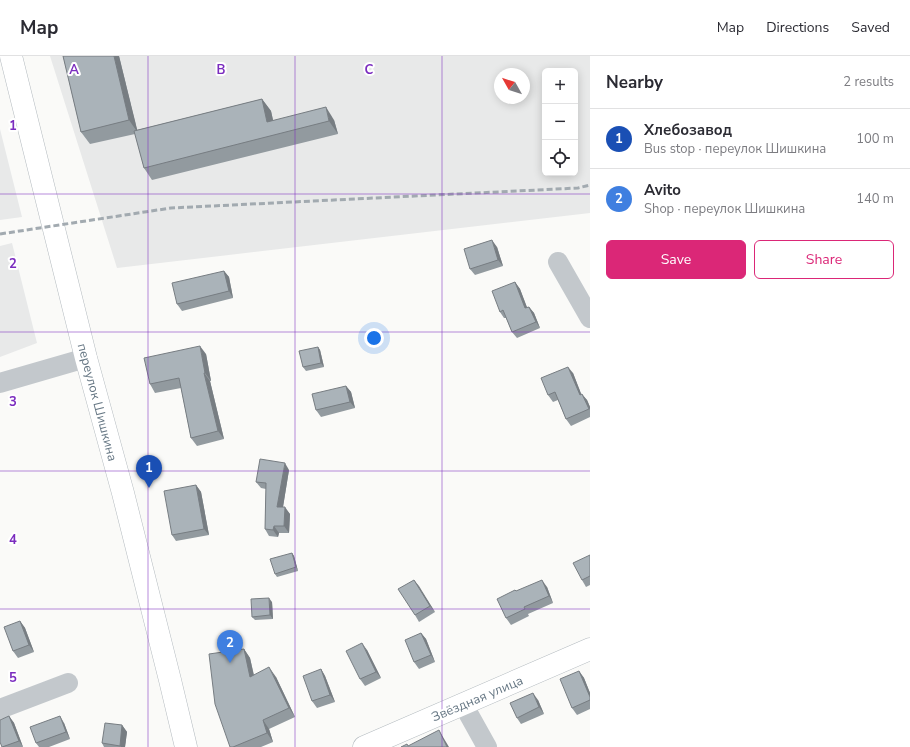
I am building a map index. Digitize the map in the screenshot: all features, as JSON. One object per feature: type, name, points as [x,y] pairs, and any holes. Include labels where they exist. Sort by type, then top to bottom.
[{"type":"main road","name":"переулок Шишкина","points":[[10,56],[186,747]]},
{"type":"main road","name":"Звёздная улица","points":[[364,747],[590,649]]},
{"type":"street","points":[[558,262],[590,318]]},
{"type":"street","points":[[0,383],[86,358]]},
{"type":"street","points":[[0,709],[68,684]]},
{"type":"street","points":[[463,704],[487,747]]},
{"type":"shaded area","points":[[50,56],[590,56],[590,213],[117,268]]},
{"type":"shaded area","points":[[0,129],[22,217],[0,220]]},
{"type":"shaded area","points":[[12,243],[37,343],[0,357],[0,246]]},
{"type":"building","points":[[63,56],[114,56],[129,120],[81,132]]},
{"type":"building","points":[[262,99],[267,122],[326,107],[329,121],[144,168],[134,131]]},
{"type":"building","points":[[492,240],[498,260],[470,269],[464,249]]},
{"type":"building","points":[[224,271],[229,291],[177,304],[172,283]]},
{"type":"building","points":[[515,282],[525,308],[529,307],[536,322],[512,332],[503,310],[500,312],[492,291]]},
{"type":"building","points":[[200,346],[204,373],[218,431],[191,438],[179,378],[150,384],[144,358]]},
{"type":"building","points":[[318,347],[321,363],[303,367],[299,351]]},
{"type":"building","points":[[568,367],[580,395],[582,394],[589,409],[566,419],[555,392],[548,395],[541,378]]},
{"type":"building","points":[[346,386],[350,402],[316,410],[312,394]]},
{"type":"building","points":[[260,459],[285,463],[277,507],[285,507],[284,526],[274,526],[273,530],[265,529],[266,483],[256,482]]},
{"type":"building","points":[[196,485],[204,529],[172,535],[164,491]]},
{"type":"building","points":[[292,553],[296,567],[275,574],[270,559]]},
{"type":"building","points":[[590,555],[590,576],[582,580],[573,563]]},
{"type":"building","points":[[414,580],[430,606],[415,615],[398,589]]},
{"type":"building","points":[[542,580],[549,596],[524,607],[525,609],[506,618],[497,599],[515,590],[516,591]]},
{"type":"building","points":[[269,598],[270,615],[252,617],[251,599]]},
{"type":"building","points":[[20,621],[29,645],[13,651],[4,627]]},
{"type":"building","points":[[421,633],[431,655],[414,662],[405,640]]},
{"type":"building","points":[[362,643],[376,672],[360,679],[346,651]]},
{"type":"building","points":[[244,649],[250,677],[269,667],[289,708],[263,720],[267,733],[230,747],[215,704],[209,654]]},
{"type":"building","points":[[321,669],[330,695],[312,701],[303,676]]},
{"type":"building","points":[[579,671],[590,700],[572,708],[560,679]]},
{"type":"building","points":[[533,693],[539,707],[517,718],[510,703]]},
{"type":"building","points":[[9,716],[19,741],[2,747],[0,742],[0,720]]},
{"type":"building","points":[[60,716],[66,732],[36,743],[30,727]]},
{"type":"building","points":[[105,723],[122,725],[120,746],[102,743]]},
{"type":"building","points":[[439,730],[447,747],[401,747],[407,744],[408,746]]},
{"type":"railway","points":[[0,234],[171,208],[578,188],[590,185]]},
{"type":"place","name":"Хлебозавод","points":[[149,488]]},
{"type":"place","name":"Avito","points":[[230,663]]}]
